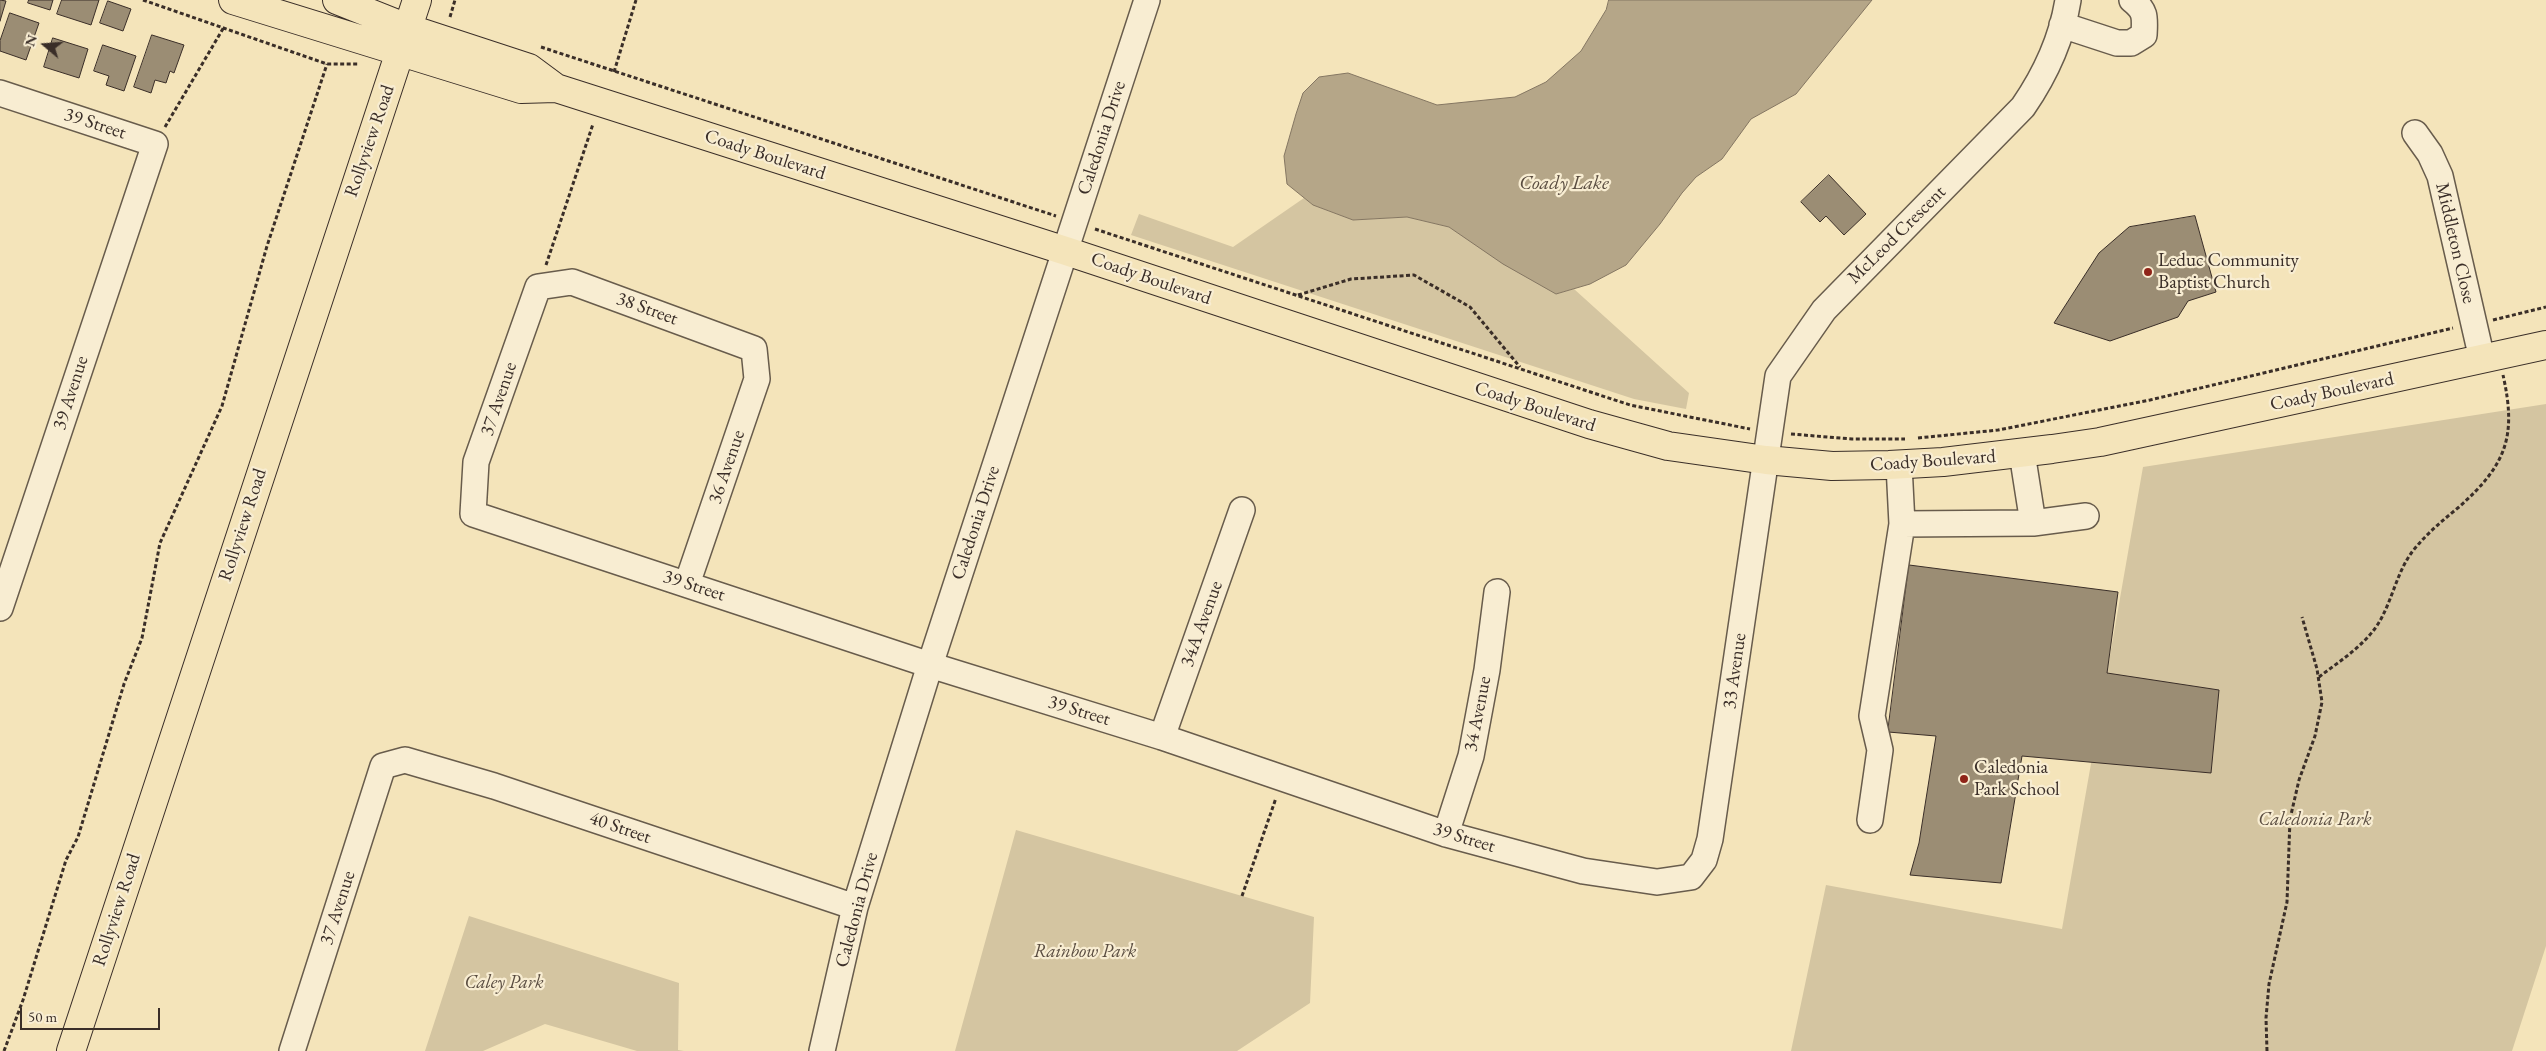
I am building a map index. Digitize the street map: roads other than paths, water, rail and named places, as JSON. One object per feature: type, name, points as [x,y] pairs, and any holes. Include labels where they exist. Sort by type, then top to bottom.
[{"type":"main road","points":[[233,0],[410,21]]},
{"type":"main road","points":[[337,0],[410,21]]},
{"type":"main road","name":"Coady Boulevard","points":[[410,21],[521,89],[556,88],[1066,251],[1589,424],[1668,446],[1766,460],[1832,466],[1899,465],[2022,453],[2100,442],[2546,345]]},
{"type":"main road","name":"Rollyview Road","points":[[71,1051],[410,21]]},
{"type":"street","name":"Caledonia Drive","points":[[822,1051],[855,907],[930,665],[1147,0]]},
{"type":"street","name":"McLeod Crescent","points":[[1766,460],[1778,376],[1824,310],[2023,107],[2042,80],[2062,25],[2068,0]]},
{"type":"street","points":[[2062,25],[2117,43],[2131,43],[2144,35],[2145,20],[2142,8],[2132,0]]},
{"type":"street","name":"39 Street","points":[[0,93],[155,144],[143,179]]},
{"type":"street","name":"Middleton Close","points":[[2415,133],[2430,154],[2440,176],[2482,359]]},
{"type":"street","name":"39 Avenue","points":[[0,608],[143,179]]},
{"type":"street","name":"38 Street","points":[[538,287],[572,282],[754,349]]},
{"type":"street","name":"37 Avenue","points":[[473,514],[476,462],[538,287]]},
{"type":"street","name":"36 Avenue","points":[[687,584],[757,379],[754,349]]},
{"type":"street","points":[[2022,453],[2033,523]]},
{"type":"street","name":"33 Avenue","points":[[1691,877],[1704,860],[1710,839],[1766,460]]},
{"type":"street","points":[[1870,820],[1880,750],[1872,716],[1902,524],[1899,465]]},
{"type":"street","name":"34A Avenue","points":[[1162,737],[1242,510]]},
{"type":"street","name":"39 Street","points":[[473,514],[930,665],[1162,737],[1446,834],[1583,871],[1657,882],[1691,877]]},
{"type":"street","points":[[1902,524],[2033,523],[2086,516]]},
{"type":"street","name":"34 Avenue","points":[[1446,834],[1471,756],[1487,670],[1498,592]]},
{"type":"street","name":"40 Street","points":[[384,766],[405,760],[494,786],[855,907]]},
{"type":"street","name":"37 Avenue","points":[[292,1051],[384,766]]},
{"type":"water","name":"Coady Lake","points":[[1609,0],[1872,0],[1796,94],[1751,119],[1722,159],[1696,177],[1682,193],[1660,224],[1626,265],[1590,284],[1556,294],[1503,264],[1449,227],[1407,217],[1353,220],[1313,205],[1287,184],[1284,156],[1296,114],[1303,93],[1319,77],[1348,73],[1437,105],[1515,97],[1546,82],[1581,51],[1606,10]]},
{"type":"place","name":"Leduc Community Baptist Church","points":[[2148,272]]},
{"type":"place","name":"Caledonia Park School","points":[[1964,779]]},
{"type":"park label","name":"Caledonia Park","points":[[2315,820]]},
{"type":"park label","name":"Rainbow Park","points":[[1085,952]]},
{"type":"park label","name":"Caley Park","points":[[504,983]]}]
